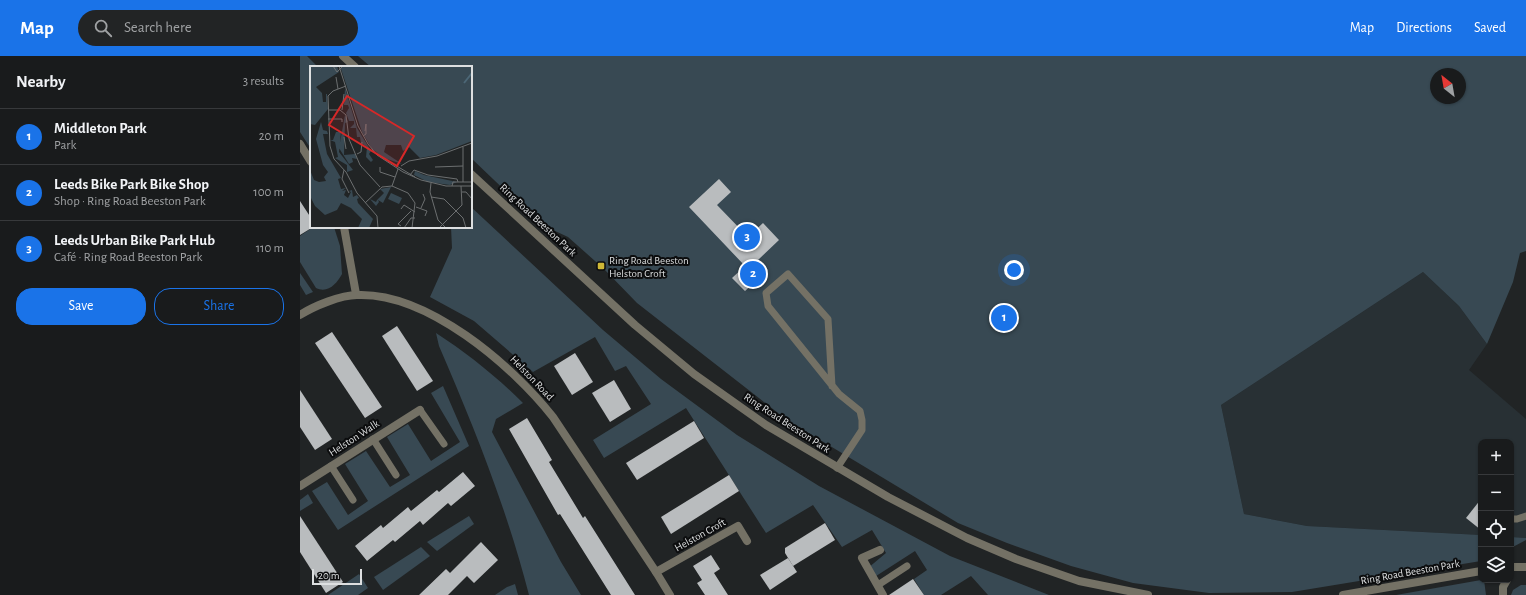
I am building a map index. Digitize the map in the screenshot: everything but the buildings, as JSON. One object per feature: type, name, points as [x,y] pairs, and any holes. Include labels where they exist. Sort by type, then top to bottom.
[{"type":"street","points":[[343,56],[354,66]]},
{"type":"street","points":[[300,144],[310,160]]},
{"type":"street","name":"Ring Road Beeston Park","points":[[472,175],[635,326],[694,374],[766,425],[837,468],[960,534],[1016,559],[1079,581],[1148,595]]},
{"type":"street","points":[[344,228],[356,294]]},
{"type":"street","name":"Helston Road","points":[[300,314],[323,304],[356,294],[386,296],[438,318],[479,344],[512,371],[537,397],[553,417],[670,595]]},
{"type":"street","name":"Helston Walk","points":[[300,486],[420,410]]},
{"type":"street","name":"Helston Croft","points":[[656,572],[738,526],[747,541]]},
{"type":"street","points":[[880,550],[862,558],[883,595]]},
{"type":"street","points":[[1514,569],[1526,567]]},
{"type":"street","name":"Ring Road Beeston Park","points":[[1344,595],[1478,572]]},
{"type":"street","points":[[1503,595],[1503,587],[1505,583]]},
{"type":"lane","points":[[832,386],[828,319],[788,274],[766,293],[768,306],[832,386],[848,403],[860,411],[862,430],[837,468]]},
{"type":"lane","points":[[420,410],[444,444]]},
{"type":"lane","points":[[373,439],[396,475]]},
{"type":"lane","points":[[331,466],[353,500]]},
{"type":"lane","points":[[1514,519],[1526,516]]},
{"type":"lane","points":[[878,585],[908,566]]},
{"type":"shaded area","points":[[300,56],[307,56],[317,66],[310,66],[310,147],[300,132]]},
{"type":"shaded area","points":[[358,56],[1526,56],[1526,251],[1520,253],[1513,282],[1487,344],[1459,306],[1423,272],[1221,405],[1244,514],[1307,526],[1478,535],[1478,561],[1292,592],[1209,593],[1133,583],[1071,566],[1007,543],[958,523],[787,420],[637,303],[604,269],[568,237],[540,224],[472,159],[472,66],[370,66]]},
{"type":"shaded area","points":[[472,208],[603,330],[661,379],[737,435],[819,486],[950,556],[1049,595],[988,595],[971,576],[941,595],[924,595],[914,579],[927,570],[915,551],[873,578],[868,568],[886,553],[872,530],[842,547],[813,505],[766,533],[686,408],[604,458],[593,440],[651,404],[626,366],[615,371],[595,337],[533,372],[474,321],[430,297],[452,248],[451,228],[472,228]]},
{"type":"shaded area","points":[[312,228],[334,228],[340,246],[342,274],[332,287],[324,290],[316,288],[300,262],[300,236]]},
{"type":"shaded area","points":[[1423,272],[1459,306],[1487,344],[1469,370],[1526,419],[1526,538],[1514,537],[1514,439],[1478,439],[1478,535],[1307,526],[1244,514],[1221,405]]},
{"type":"shaded area","points":[[300,273],[313,292],[306,295],[300,285]]},
{"type":"shaded area","points":[[436,333],[481,366],[523,403],[496,419],[492,432],[561,562],[581,595],[529,595],[511,531],[489,469],[439,346]]},
{"type":"shaded area","points":[[443,386],[469,446],[338,530],[312,491],[327,482],[348,515],[368,501],[345,464],[366,451],[390,487],[410,475],[387,437],[408,424],[431,461],[460,442],[431,393]]},
{"type":"shaded area","points":[[308,494],[313,503],[300,511],[300,500]]},
{"type":"shaded area","points":[[469,516],[474,524],[437,551],[427,542]]},
{"type":"shaded area","points":[[1514,537],[1526,538],[1526,540],[1514,546]]},
{"type":"shaded area","points":[[421,547],[430,556],[383,590],[374,577]]},
{"type":"shaded area","points":[[359,574],[368,588],[358,595],[328,595]]},
{"type":"shaded area","points":[[1478,581],[1478,583],[1484,583],[1486,595],[1396,595]]},
{"type":"shaded area","points":[[515,584],[518,595],[495,595],[507,587]]},
{"type":"shaded area","points":[[1521,585],[1526,585],[1526,595],[1511,595],[1513,590]]},
{"type":"place","name":"Leeds Urban Bike Park Hub","points":[[747,237]]},
{"type":"place","name":"Ring Road Beeston Helston Croft","points":[[601,266]]},
{"type":"place","name":"Leeds Bike Park Bike Shop","points":[[753,274]]},
{"type":"place","name":"Middleton Park","points":[[1004,318]]}]
